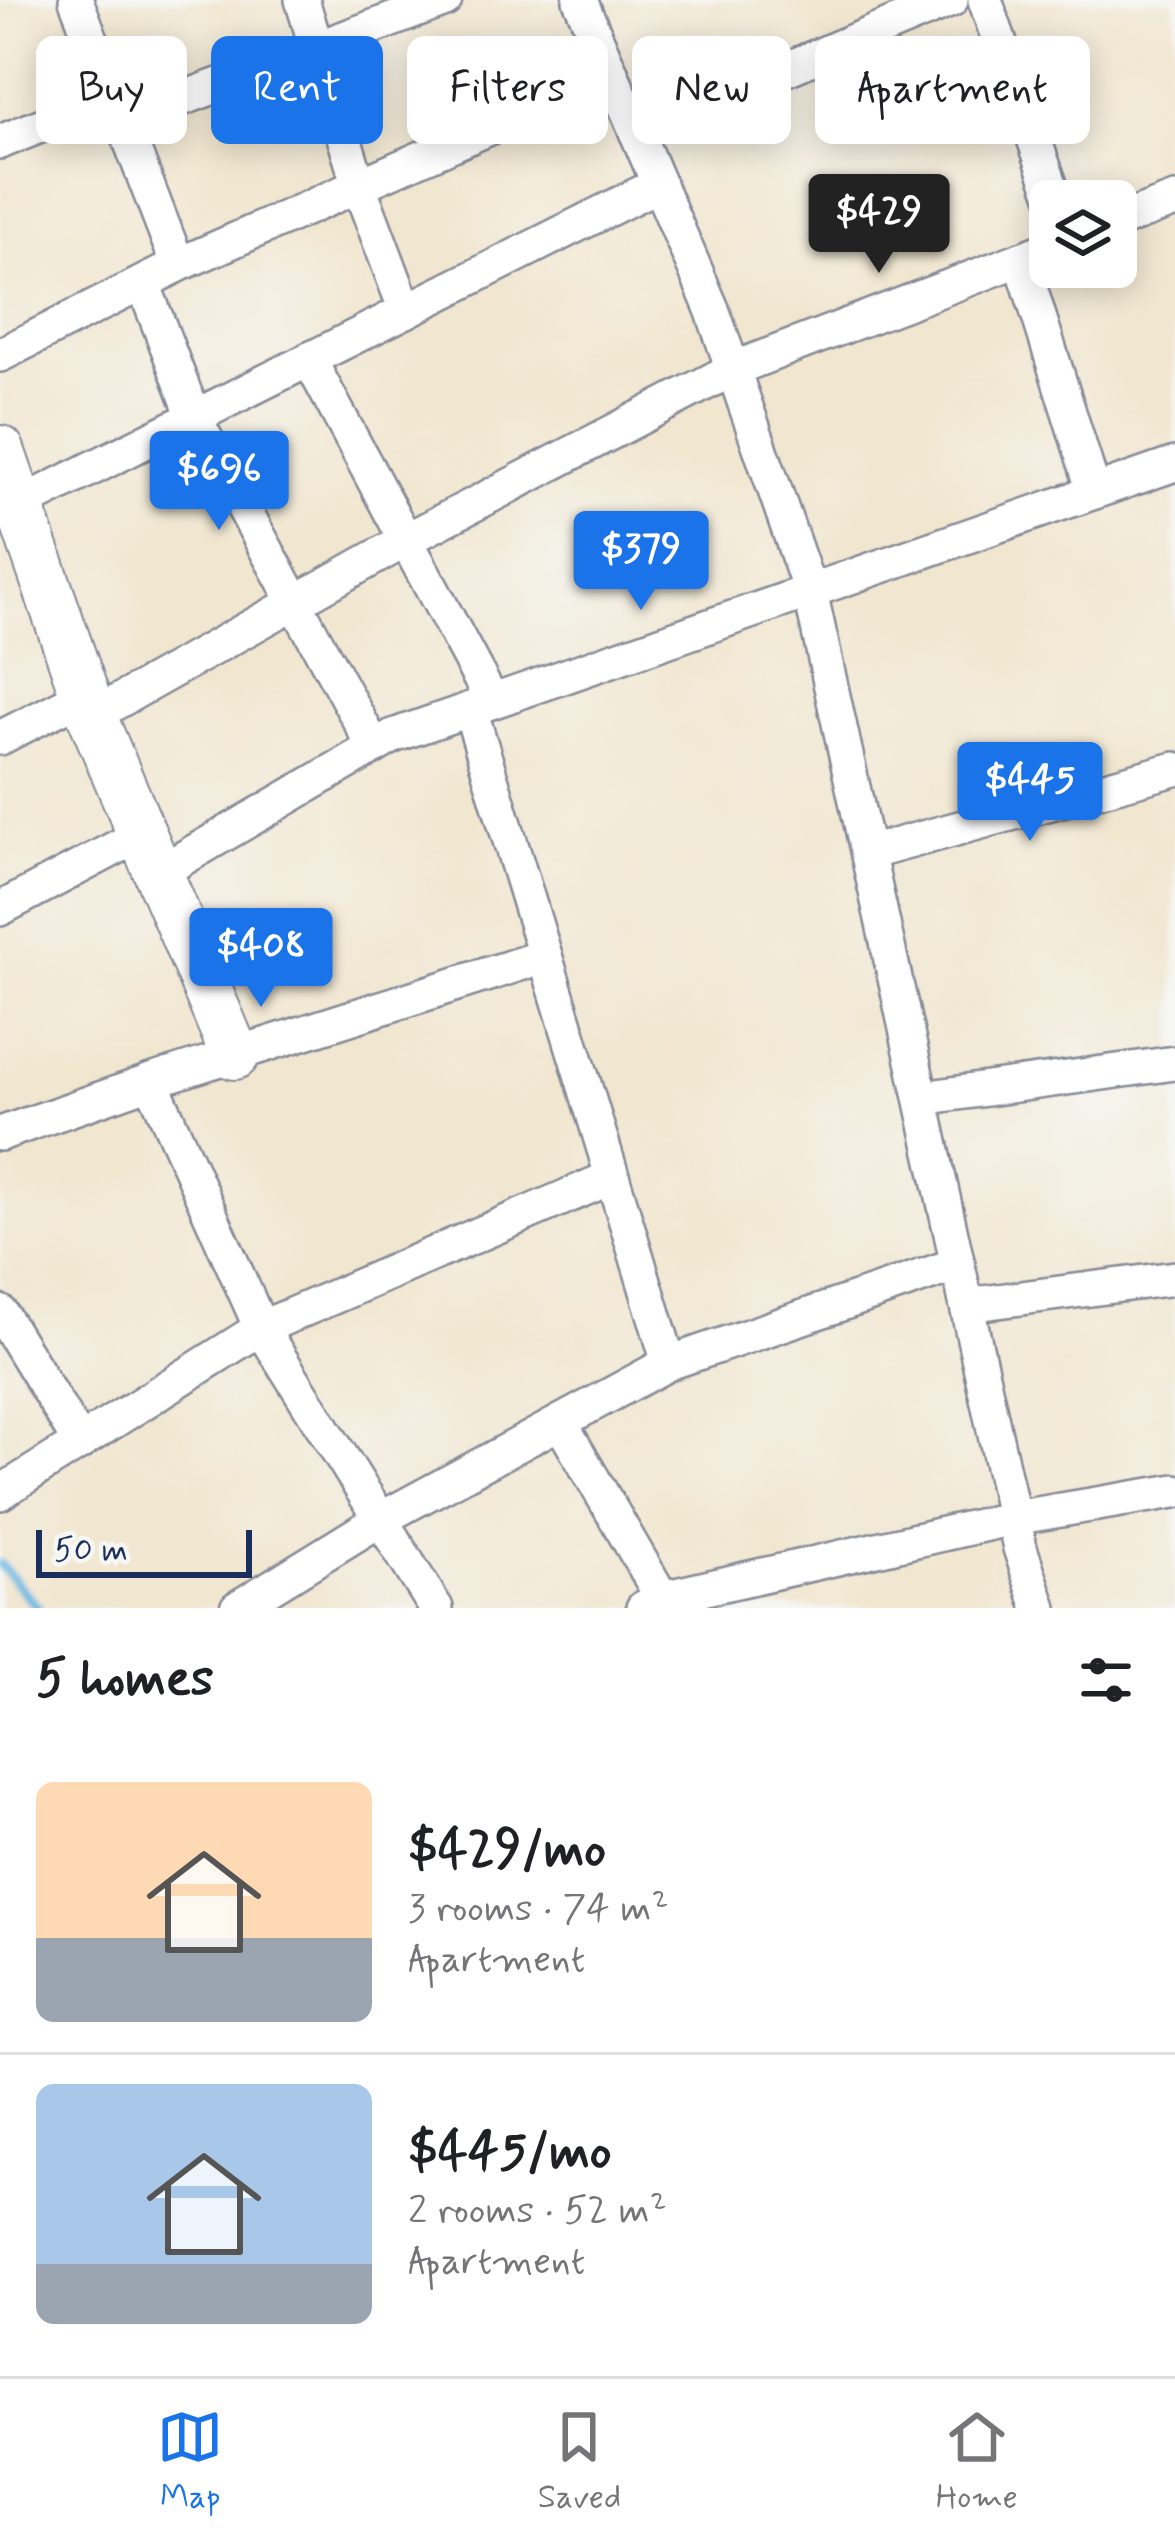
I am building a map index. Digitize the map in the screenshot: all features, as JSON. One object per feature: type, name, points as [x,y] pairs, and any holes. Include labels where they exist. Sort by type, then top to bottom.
[{"type":"street","points":[[76,0],[90,36]]},
{"type":"street","points":[[302,0],[313,36]]},
{"type":"street","points":[[349,36],[446,0]]},
{"type":"street","points":[[580,0],[632,122]]},
{"type":"street","points":[[791,67],[951,0]]},
{"type":"street","points":[[986,0],[1049,180]]},
{"type":"street","points":[[0,355],[178,265],[612,74]]},
{"type":"street","points":[[0,142],[36,132]]},
{"type":"street","points":[[131,144],[178,265]]},
{"type":"street","points":[[346,144],[406,310]]},
{"type":"street","points":[[641,144],[712,309],[810,591],[1013,1518],[1040,1608]]},
{"type":"street","points":[[9,509],[658,184]]},
{"type":"street","points":[[1137,214],[1175,200]]},
{"type":"street","points":[[0,738],[88,705],[295,601],[733,369],[1029,255]]},
{"type":"street","points":[[142,283],[194,417],[374,747]]},
{"type":"street","points":[[1044,288],[1094,492]]},
{"type":"street","points":[[309,359],[406,540],[481,705],[545,956],[669,1363]]},
{"type":"street","points":[[0,450],[9,509],[235,1054]]},
{"type":"street","points":[[0,909],[150,853],[393,736],[1175,464]]},
{"type":"street","points":[[868,853],[1175,769]]},
{"type":"street","points":[[0,1134],[545,956]]},
{"type":"street","points":[[922,1098],[1175,1063]]},
{"type":"street","points":[[151,1081],[262,1328],[436,1608]]},
{"type":"street","points":[[0,1493],[262,1328],[612,1177]]},
{"type":"street","points":[[237,1608],[381,1519],[669,1363],[958,1264]]},
{"type":"street","points":[[967,1305],[1175,1278]]},
{"type":"street","points":[[0,1312],[80,1443]]},
{"type":"street","points":[[560,1422],[657,1605],[1013,1518],[1175,1491]]},
{"type":"waterway","points":[[0,1564],[38,1608]]}]
